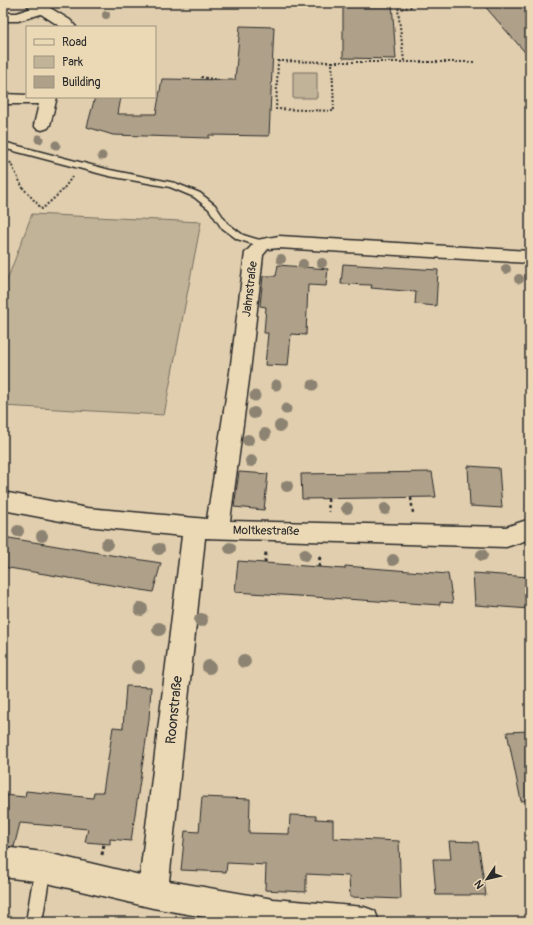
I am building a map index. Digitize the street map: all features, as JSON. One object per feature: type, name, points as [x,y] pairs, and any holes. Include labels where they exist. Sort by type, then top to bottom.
[{"type":"street","points":[[3,18],[18,17],[38,6],[65,22],[68,26]]},
{"type":"street","points":[[3,99],[49,98],[42,125]]},
{"type":"street","name":"Jahnstraße","points":[[206,529],[240,372],[254,253],[263,244],[279,242],[530,257]]},
{"type":"street","name":"Moltkestraße","points":[[3,501],[87,517],[206,529],[506,537],[530,529]]},
{"type":"street","name":"Roonstraße","points":[[153,893],[206,529]]},
{"type":"street","points":[[3,862],[43,867],[153,893],[273,914],[364,922]]},
{"type":"lane","points":[[3,145],[80,165],[172,185],[197,195],[212,207],[224,225],[240,237],[263,244]]},
{"type":"lane","points":[[34,922],[43,867]]},
{"type":"path","points":[[404,61],[398,9],[412,7]]},
{"type":"path","points":[[332,62],[334,111],[276,109],[278,61],[474,62]]},
{"type":"path","points":[[201,77],[218,78],[219,80]]},
{"type":"path","points":[[7,157],[23,188],[42,209],[62,191],[80,165]]},
{"type":"green space","points":[[174,3],[318,3],[318,6]]},
{"type":"green space","points":[[293,72],[317,72],[317,98],[293,98]]},
{"type":"green space","points":[[32,214],[201,222],[164,415],[3,406],[3,291]]},
{"type":"building","points":[[343,3],[392,3],[396,59],[343,58]]},
{"type":"building","points":[[482,3],[530,3],[530,58]]},
{"type":"building","points":[[240,26],[274,27],[269,136],[209,135],[209,138],[113,135],[87,127],[95,98],[121,98],[118,114],[156,114],[162,79],[235,80]]},
{"type":"building","points":[[343,264],[438,270],[436,306],[415,304],[416,292],[371,288],[372,285],[341,284]]},
{"type":"building","points":[[278,265],[328,269],[326,286],[308,285],[306,335],[291,334],[288,366],[265,365],[268,333],[264,333],[266,307],[260,306],[263,276],[276,276]]},
{"type":"building","points":[[468,466],[499,468],[502,508],[470,506]]},
{"type":"building","points":[[239,472],[268,474],[264,510],[234,507]]},
{"type":"building","points":[[432,472],[436,497],[302,499],[301,474]]},
{"type":"building","points":[[3,537],[161,563],[153,592],[3,567]]},
{"type":"building","points":[[238,561],[345,569],[345,566],[448,574],[453,603],[440,602],[440,605],[235,592]]},
{"type":"building","points":[[473,573],[530,577],[530,609],[475,605]]},
{"type":"building","points":[[126,686],[151,687],[149,720],[131,841],[110,839],[110,844],[85,842],[88,829],[20,823],[14,847],[3,846],[3,795],[25,797],[26,791],[93,798],[94,792],[103,792],[113,727],[123,728]]},
{"type":"building","points":[[530,731],[530,800],[521,801],[507,732]]},
{"type":"building","points":[[202,797],[250,799],[249,833],[289,834],[290,815],[316,816],[316,819],[333,820],[333,838],[399,841],[401,899],[350,897],[349,876],[306,874],[306,892],[265,890],[266,865],[227,863],[226,872],[181,870],[185,831],[199,832]]},
{"type":"building","points":[[449,841],[478,842],[486,895],[436,895],[433,859],[451,859]]}]
